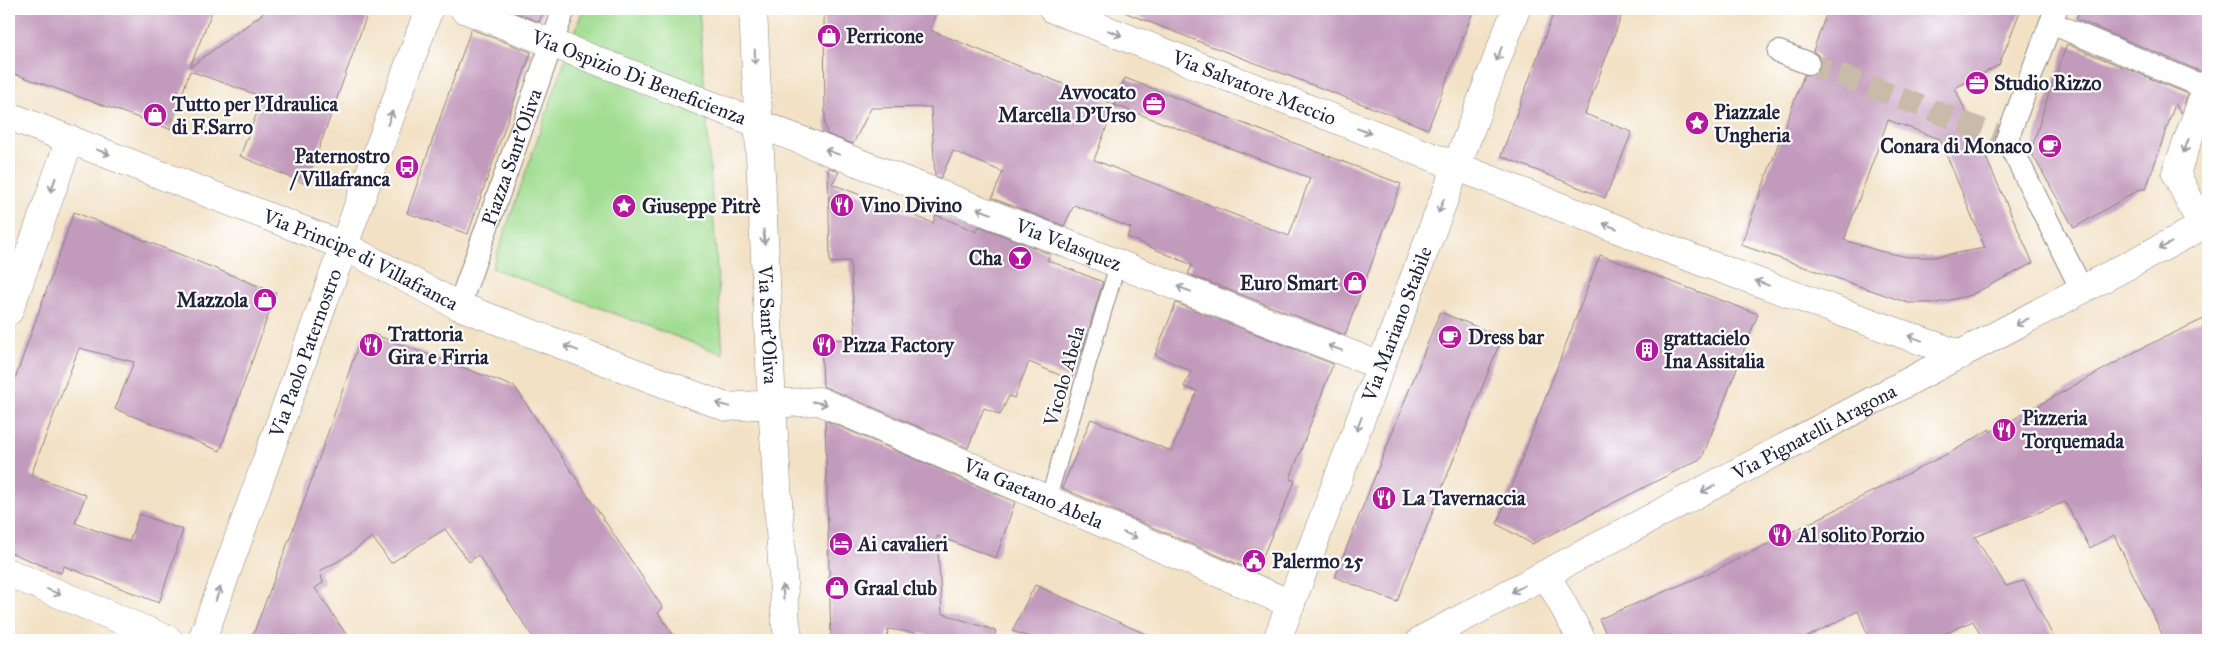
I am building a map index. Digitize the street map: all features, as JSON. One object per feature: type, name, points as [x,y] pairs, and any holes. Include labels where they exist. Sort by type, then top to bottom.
[{"type":"street","name":"Via Paolo Paternostro","points":[[202,640],[429,9]]},
{"type":"street","name":"Via Ospizio Di Beneficienza","points":[[464,9],[757,122]]},
{"type":"street","name":"Piazza Sant'Oliva","points":[[459,306],[564,9]]},
{"type":"street","name":"Via Sant'Oliva","points":[[753,9],[772,404],[786,625],[789,640]]},
{"type":"street","name":"Via Salvatore Meccio","points":[[1053,9],[1456,167]]},
{"type":"street","name":"Via Mariano Stabile","points":[[1277,640],[1516,9]]},
{"type":"street","points":[[2082,290],[2007,139],[2053,16],[2208,86],[2176,173],[2205,225]]},
{"type":"street","points":[[1779,52],[1808,64]]},
{"type":"street","name":"Via Principe di Villafranca","points":[[9,116],[344,246],[459,306],[726,407],[772,404]]},
{"type":"street","name":"Via Velasquez","points":[[757,122],[1381,366]]},
{"type":"street","points":[[9,311],[70,139]]},
{"type":"street","points":[[1456,167],[1702,262],[1961,355]]},
{"type":"street","name":"Via Pignatelli Aragona","points":[[1422,640],[2205,225]]},
{"type":"street","name":"Via Gaetano Abela","points":[[772,404],[819,401],[1291,604]]},
{"type":"street","points":[[9,573],[169,640]]},
{"type":"street","points":[[1546,574],[1582,640]]},
{"type":"lane","name":"Vicolo Abela","points":[[1048,499],[1118,264]]},
{"type":"green space","points":[[583,9],[699,9],[723,354],[492,268]]},
{"type":"building","points":[[9,9],[213,9],[190,67],[269,9],[369,9],[306,184],[240,156],[263,97],[190,71],[170,129],[9,72]]},
{"type":"building","points":[[506,9],[544,9],[539,22]]},
{"type":"building","points":[[824,9],[937,9],[930,30],[1115,105],[1125,78],[1401,184],[1345,335],[1188,274],[1192,265],[1127,237],[1131,228],[1074,205],[1064,226],[992,198],[1003,172],[953,151],[941,178],[935,176],[931,107],[871,108],[853,144],[827,134],[825,126]],"holes":[[[1115,105],[1310,178],[1289,236],[1094,160]]]},
{"type":"building","points":[[1120,9],[1474,9],[1428,129],[1200,42]]},
{"type":"building","points":[[1555,9],[1624,9],[1585,114],[1632,132],[1605,198],[1501,156]]},
{"type":"building","points":[[1828,9],[2021,9],[1999,65],[1955,88],[2033,263],[1971,295],[1937,303],[1908,303],[1741,245],[1804,75],[1816,73],[1820,67],[1818,55],[1813,51]],"holes":[[[1888,120],[1940,139],[1985,248],[1934,257],[1908,257],[1879,251],[1844,240]]]},
{"type":"building","points":[[2080,9],[2208,9],[2208,69],[2200,71],[2076,19]]},
{"type":"building","points":[[471,29],[531,52],[468,234],[407,213]]},
{"type":"building","points":[[2067,44],[2188,94],[2181,113],[2175,104],[2146,189],[2140,189],[2074,228],[2031,152],[2045,105]]},
{"type":"building","points":[[828,167],[839,172],[832,184],[933,223],[936,215],[977,232],[979,226],[1050,254],[1047,260],[1103,282],[1071,380],[1029,362],[1014,398],[1009,396],[1000,415],[984,408],[968,448],[823,386],[821,340],[856,339],[850,261],[830,263]]},
{"type":"building","points":[[74,212],[276,293],[220,451],[115,409],[134,362],[79,348],[31,475],[86,495],[75,523],[129,542],[139,514],[183,530],[159,603],[64,566],[61,573],[9,552],[9,396]]},
{"type":"building","points":[[1600,255],[1758,314],[1702,458],[1532,544],[1497,524]]},
{"type":"building","points":[[1176,303],[1333,364],[1290,479],[1295,481],[1256,572],[1062,488],[1091,419],[1171,451],[1197,391],[1184,387],[1191,371],[1155,355]]},
{"type":"building","points":[[1440,312],[1502,337],[1397,602],[1335,577]]},
{"type":"building","points":[[2208,317],[2208,640],[2165,640],[2114,535],[2090,548],[2065,502],[1975,537],[2006,586],[2024,581],[2055,640],[1983,640],[1973,621],[1931,640],[1870,640],[1858,611],[1801,640],[1609,640],[1599,619],[1714,571],[1955,450],[1990,429],[1990,432],[2146,346]]},
{"type":"building","points":[[373,334],[515,387],[663,608],[658,613],[677,640],[535,640],[478,555],[469,562],[445,529],[391,563],[372,537],[342,559],[320,571],[323,583],[315,588],[350,640],[251,640],[308,490],[361,337]]},
{"type":"building","points":[[825,420],[1015,502],[996,558],[937,536],[942,613],[996,631],[993,640],[962,640],[888,629],[887,640],[831,640]]},
{"type":"building","points":[[1035,585],[1159,640],[1037,640],[1012,631]]},
{"type":"tunnel","points":[[1808,63],[2007,139]]},
{"type":"place","name":"Perricone","points":[[829,36]]},
{"type":"place","name":"Studio Rizzo","points":[[1977,83]]},
{"type":"place","name":"Avvocato Marcella D'Urso","points":[[1154,104]]},
{"type":"place","name":"Tutto per l'Idraulica di F.Sarro","points":[[155,115]]},
{"type":"place","name":"Piazzale Ungheria","points":[[1697,123]]},
{"type":"place","name":"Conara di Monaco","points":[[2050,146]]},
{"type":"place","name":"Paternostro / Villafranca","points":[[407,167]]},
{"type":"place","name":"Vino Divino","points":[[842,205]]},
{"type":"place","name":"Giuseppe Pitrè","points":[[624,206]]},
{"type":"place","name":"Cha","points":[[1020,258]]},
{"type":"place","name":"Euro Smart","points":[[1355,283]]},
{"type":"place","name":"Mazzola","points":[[265,300]]},
{"type":"place","name":"Dress bar","points":[[1450,337]]},
{"type":"place","name":"Trattoria Gira e Firria","points":[[371,345]]},
{"type":"place","name":"Pizza Factory","points":[[824,345]]},
{"type":"place","name":"grattacielo Ina Assitalia","points":[[1647,350]]},
{"type":"place","name":"Pizzeria Torquemada","points":[[2004,430]]},
{"type":"place","name":"La Tavernaccia","points":[[1384,498]]},
{"type":"place","name":"Al solito Porzio","points":[[1780,535]]},
{"type":"place","name":"Ai cavalieri","points":[[841,544]]},
{"type":"place","name":"Palermo 25","points":[[1254,561]]},
{"type":"place","name":"Graal club","points":[[837,588]]}]
